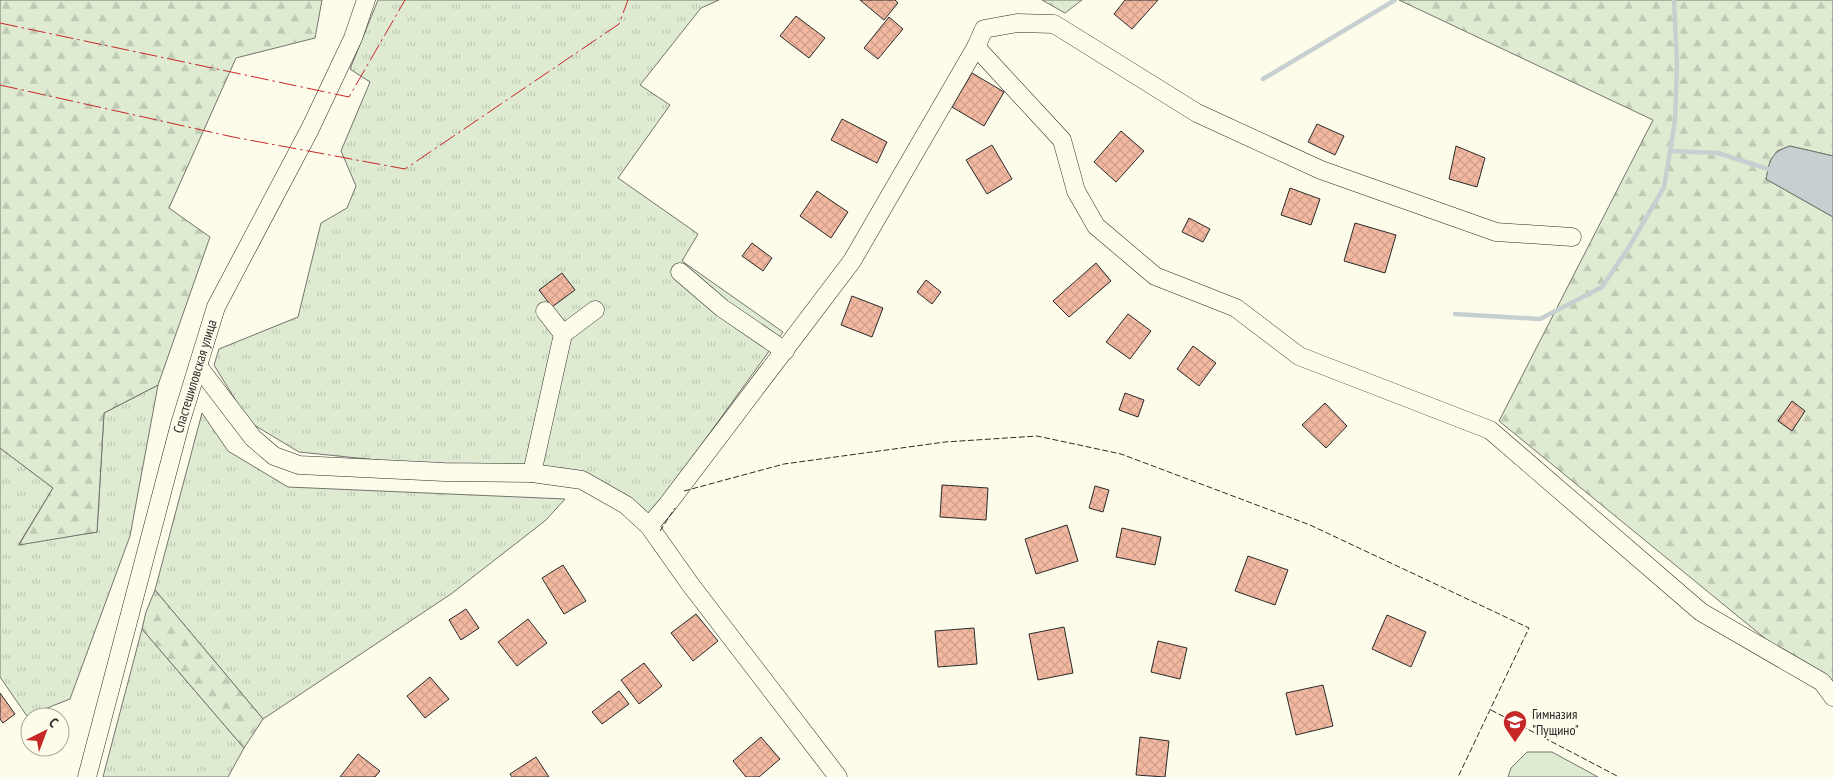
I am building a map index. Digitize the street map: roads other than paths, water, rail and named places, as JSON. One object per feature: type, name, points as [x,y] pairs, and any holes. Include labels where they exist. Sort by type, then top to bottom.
[{"type":"street","name":"Спастешиловская улица","points":[[86,777],[180,424],[216,307],[310,129],[353,38],[366,0]]},
{"type":"street","points":[[649,526],[667,505],[852,261],[976,47],[984,28],[1017,23],[1054,24],[1197,113],[1321,170],[1496,232],[1572,237]]},
{"type":"street","points":[[976,47],[1062,140],[1076,191],[1096,226],[1155,276],[1236,308],[1299,356],[1490,430],[1701,612],[1822,682],[1833,697]]},
{"type":"street","points":[[680,272],[722,308],[784,351]]},
{"type":"street","points":[[532,473],[563,334],[595,310]]},
{"type":"street","points":[[545,311],[563,334]]},
{"type":"street","points":[[198,366],[253,438],[274,456],[299,465],[444,472],[532,473],[582,480],[626,505],[649,526],[690,584],[838,777]]},
{"type":"waterway","points":[[1263,79],[1395,0]]},
{"type":"waterway","points":[[1455,314],[1540,319],[1602,287],[1629,247],[1664,187],[1675,121],[1677,65],[1674,0]]},
{"type":"waterway","points":[[1670,151],[1718,153],[1768,169]]},
{"type":"place","name":"Гимназия \"Пущино\"","points":[[1515,743]]}]
